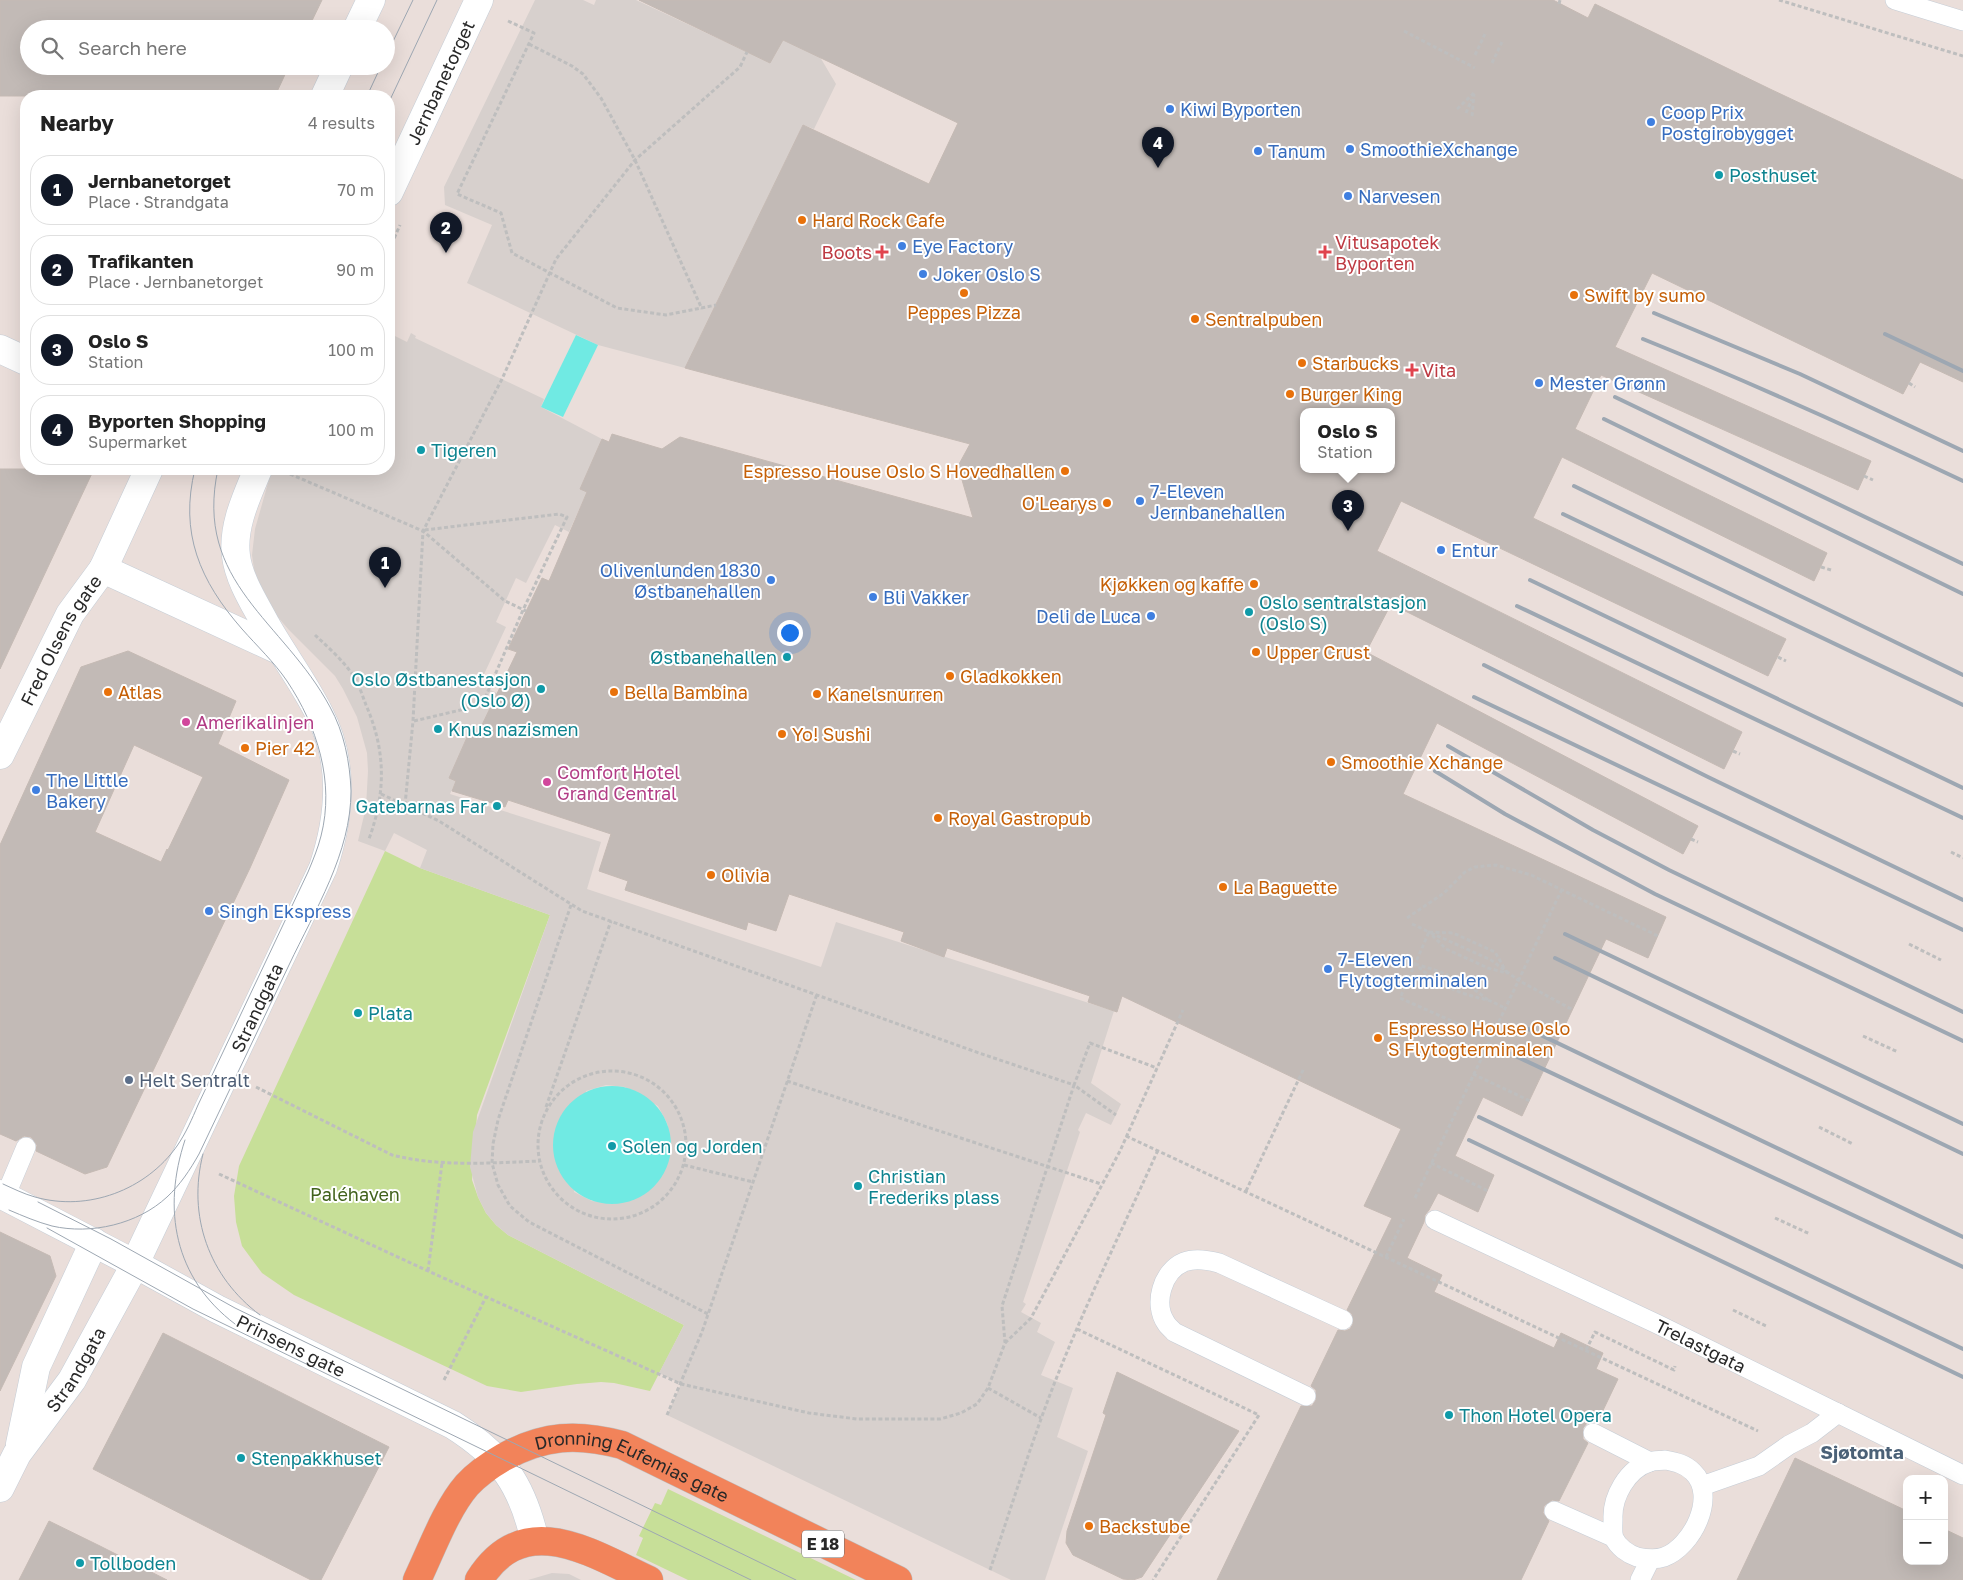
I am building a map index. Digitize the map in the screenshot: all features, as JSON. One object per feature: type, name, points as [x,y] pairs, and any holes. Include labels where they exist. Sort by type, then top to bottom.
[{"type":"highway","name":"Dronning Eufemias gate","points":[[417,1580],[458,1498],[466,1486],[481,1471],[522,1447],[549,1439],[567,1437],[584,1437],[622,1445],[898,1580]]},
{"type":"highway","points":[[479,1580],[492,1561],[506,1550],[519,1544],[535,1541],[552,1541],[573,1545],[649,1580]]},
{"type":"street","points":[[361,20],[371,0]]},
{"type":"street","name":"Jernbanetorget","points":[[395,179],[479,0]]},
{"type":"street","points":[[328,90],[335,75]]},
{"type":"street","points":[[0,349],[20,358]]},
{"type":"street","points":[[102,569],[146,475]]},
{"type":"street","points":[[256,475],[238,522],[236,555],[238,566],[252,601],[281,651]]},
{"type":"street","name":"Fred Olsens gate","points":[[0,755],[70,614],[102,569],[281,651]]},
{"type":"street","name":"Strandgata","points":[[0,1488],[17,1454],[72,1380],[135,1264],[316,883],[331,845],[338,795],[336,767],[332,749],[320,714],[281,651]]},
{"type":"street","name":"Prinsens gate","points":[[3,1195],[226,1314],[453,1425],[472,1437],[498,1460],[518,1488],[529,1515],[535,1541]]},
{"type":"street","name":"Strandgata","points":[[17,1454],[36,1367],[94,1242]]},
{"type":"lane","points":[[1895,0],[1963,21]]},
{"type":"lane","points":[[3,1195],[26,1147]]},
{"type":"lane","name":"Trelastgata","points":[[1435,1220],[1657,1324],[1963,1475]]},
{"type":"lane","points":[[1306,1396],[1174,1332],[1165,1322],[1160,1305],[1162,1286],[1169,1273],[1184,1262],[1204,1260],[1219,1263],[1343,1320]]},
{"type":"lane","points":[[1702,1486],[1759,1466],[1789,1445],[1812,1433],[1838,1412]]},
{"type":"lane","points":[[1593,1433],[1650,1462]]},
{"type":"lane","points":[[1554,1511],[1613,1537],[1621,1548],[1634,1556],[1650,1560],[1669,1554],[1687,1540],[1702,1509],[1702,1486],[1694,1472],[1682,1464],[1665,1460],[1650,1462],[1633,1472],[1624,1481],[1617,1495],[1613,1515],[1613,1537]]},
{"type":"lane","points":[[1640,1580],[1650,1560]]},
{"type":"path","points":[[1779,0],[1963,56]]},
{"type":"path","points":[[521,27],[534,33],[457,194],[501,213],[512,253],[617,308],[666,315],[716,306]]},
{"type":"path","points":[[1404,31],[1475,68]]},
{"type":"path","points":[[1475,55],[1485,34]]},
{"type":"path","points":[[1492,63],[1502,42]]},
{"type":"path","points":[[529,44],[572,66],[583,74],[601,98],[635,160],[702,309]]},
{"type":"path","points":[[405,805],[413,721],[423,531],[502,379],[556,259],[635,160],[740,67],[747,52]]},
{"type":"path","points":[[1457,109],[1474,94]]},
{"type":"path","points":[[1466,113],[1474,94]]},
{"type":"path","points":[[1472,116],[1474,94]]},
{"type":"path","points":[[1428,151],[1432,154],[1440,152]]},
{"type":"path","points":[[1909,383],[1915,387]]},
{"type":"path","points":[[293,475],[423,531],[505,601],[525,611]]},
{"type":"path","points":[[1864,476],[1873,480]]},
{"type":"path","points":[[413,721],[482,705],[567,518],[559,514],[423,531]]},
{"type":"path","points":[[1821,566],[1831,570]]},
{"type":"path","points":[[1778,658],[1786,661]]},
{"type":"path","points":[[1733,751],[1740,754]]},
{"type":"path","points":[[381,794],[439,821],[582,911],[978,1053],[1074,1085],[1116,1115]]},
{"type":"path","points":[[1691,839],[1698,842]]},
{"type":"path","points":[[1952,852],[1963,858]]},
{"type":"path","points":[[1407,918],[1444,893],[1465,872],[1475,867],[1496,865],[1515,870],[1562,889],[1658,936]]},
{"type":"path","points":[[1411,1206],[1562,889]]},
{"type":"path","points":[[571,905],[498,1120],[493,1144],[492,1163],[498,1185],[510,1206],[529,1222],[708,1314]]},
{"type":"path","points":[[544,1112],[559,1091],[580,1077],[605,1070],[629,1072],[651,1081],[669,1096],[681,1118],[686,1141],[684,1165],[674,1186],[657,1204],[636,1216],[612,1220],[588,1216],[565,1204],[548,1185],[539,1161],[537,1136],[544,1112],[610,921]]},
{"type":"path","points":[[1412,924],[1492,960],[1518,980],[1573,1010]]},
{"type":"path","points":[[1429,932],[1446,949],[1488,968],[1507,973]]},
{"type":"path","points":[[1429,932],[1453,933],[1495,952],[1507,973]]},
{"type":"path","points":[[1429,932],[1400,998],[1490,1038]]},
{"type":"path","points":[[1909,944],[1941,960]]},
{"type":"path","points":[[1415,964],[1433,980],[1505,1008]]},
{"type":"path","points":[[1415,964],[1438,970],[1470,985],[1488,1000]]},
{"type":"path","points":[[667,1414],[681,1384],[708,1314],[817,994]]},
{"type":"path","points":[[1005,1343],[1031,1318],[1126,1136],[1183,1010]]},
{"type":"path","points":[[1863,1036],[1898,1052]]},
{"type":"path","points":[[219,1174],[428,1271],[681,1384],[809,1413],[857,1419],[940,1419],[961,1413],[977,1404],[988,1388],[1005,1343],[1002,1306],[1074,1085],[1090,1043],[1157,1068]]},
{"type":"path","points":[[1246,1191],[1304,1068]]},
{"type":"path","points":[[1473,1074],[1530,1101]]},
{"type":"path","points":[[787,1082],[1101,1184]]},
{"type":"path","points":[[253,1086],[392,1155],[413,1161],[492,1163],[539,1161]]},
{"type":"path","points":[[1819,1127],[1853,1144]]},
{"type":"path","points":[[1126,1136],[1789,1445]]},
{"type":"path","points":[[990,1570],[1041,1418],[1077,1329],[1158,1150]]},
{"type":"path","points":[[428,1271],[442,1163]]},
{"type":"path","points":[[1431,1163],[1488,1191]]},
{"type":"path","points":[[684,1165],[753,1182]]},
{"type":"path","points":[[1386,1258],[1406,1215]]},
{"type":"path","points":[[1775,1218],[1810,1234]]},
{"type":"path","points":[[444,1380],[486,1297]]},
{"type":"path","points":[[1733,1310],[1766,1326]]},
{"type":"path","points":[[1077,1329],[1259,1414],[1152,1580]]},
{"type":"path","points":[[1586,1350],[1595,1332],[1661,1364]]},
{"type":"path","points":[[988,1388],[1041,1418]]},
{"type":"green space","name":"Paléhaven","points":[[385,851],[420,868],[550,915],[477,1115],[472,1180],[486,1213],[508,1235],[684,1325],[650,1391],[601,1382],[521,1392],[487,1386],[294,1295],[262,1273],[242,1246],[236,1222],[234,1196],[239,1166]]},
{"type":"green space","points":[[668,1489],[856,1580],[688,1580],[636,1555],[643,1538],[639,1536],[655,1503],[661,1505]]},
{"type":"shaded area","points":[[535,0],[583,0],[594,5],[596,0],[636,0],[747,52],[783,40],[820,57],[836,84],[814,129],[803,125],[685,368],[598,345],[467,283],[492,225],[445,205],[444,187]]},
{"type":"shaded area","name":"Christian Frederiks plass","points":[[411,333],[416,336],[415,338],[544,399],[541,407],[602,439],[580,489],[587,492],[569,532],[555,525],[526,583],[516,578],[496,622],[506,627],[479,685],[497,693],[480,729],[472,726],[449,778],[456,781],[450,794],[601,842],[587,889],[821,967],[836,922],[1114,1011],[1091,1083],[1121,1104],[1111,1125],[1086,1113],[1078,1130],[1080,1132],[1023,1302],[1026,1304],[1021,1312],[1041,1323],[1037,1332],[1055,1342],[1041,1375],[1073,1388],[1057,1437],[1088,1451],[1045,1580],[1011,1580],[667,1415],[681,1384],[659,1373],[684,1325],[508,1235],[486,1213],[478,1197],[470,1167],[473,1132],[550,915],[420,868],[427,850],[394,833],[385,851],[358,841],[366,807],[368,771],[367,753],[357,717],[335,676],[270,608],[256,581],[252,555],[255,529],[270,475],[395,475],[395,336],[407,342]],"holes":[[[606,1085],[625,1087],[658,1106],[667,1123],[671,1142],[613,1204],[592,1201],[574,1192],[586,1091]]]},
{"type":"shaded area","points":[[552,1573],[569,1574],[581,1580],[528,1580]]},
{"type":"water","points":[[576,335],[598,345],[563,417],[541,407]]},
{"type":"water","points":[[612,1086],[635,1090],[654,1103],[667,1122],[671,1145],[667,1168],[654,1187],[635,1200],[612,1204],[589,1200],[570,1187],[557,1168],[553,1145],[557,1122],[570,1103],[589,1090]]},
{"type":"building","points":[[0,0],[322,0],[312,20],[20,20],[20,75],[285,75],[278,90],[20,90],[20,96],[0,96]]},
{"type":"building","points":[[639,0],[1553,0],[1588,18],[1595,4],[1963,180],[1963,382],[1920,362],[1903,394],[1652,273],[1615,347],[1871,461],[1858,490],[1601,375],[1575,429],[1827,553],[1814,581],[1562,457],[1533,518],[1786,639],[1768,676],[1401,501],[1377,551],[1742,732],[1724,769],[1391,604],[1366,652],[1698,826],[1683,854],[1437,723],[1403,794],[1666,917],[1648,958],[1606,939],[1522,1116],[1483,1097],[1455,1156],[1494,1175],[1478,1212],[1438,1193],[1425,1215],[1424,1222],[1407,1258],[1442,1275],[1434,1292],[1554,1348],[1561,1333],[1603,1353],[1596,1369],[1618,1379],[1597,1423],[1587,1423],[1583,1428],[1583,1439],[1588,1443],[1559,1501],[1552,1500],[1544,1506],[1543,1513],[1549,1521],[1521,1580],[1217,1580],[1301,1406],[1312,1406],[1316,1400],[1316,1390],[1311,1386],[1338,1330],[1345,1331],[1350,1329],[1353,1324],[1352,1314],[1347,1310],[1392,1218],[1364,1206],[1401,1129],[1122,996],[1117,1012],[1088,1002],[1090,996],[947,948],[944,957],[901,941],[904,932],[789,894],[776,931],[748,922],[746,930],[625,890],[628,881],[599,871],[611,834],[508,800],[505,807],[452,791],[456,781],[449,778],[472,726],[480,729],[517,652],[508,649],[542,578],[549,581],[587,492],[580,489],[602,439],[609,442],[612,434],[662,449],[680,437],[973,518],[958,466],[970,444],[685,368],[803,125],[929,184],[958,123],[783,40],[770,63]]},
{"type":"building","points":[[0,469],[20,469],[20,475],[91,475],[0,669]]},
{"type":"building","points":[[128,651],[236,701],[218,744],[289,780],[250,868],[107,1167],[85,1174],[36,1151],[37,1145],[31,1137],[24,1136],[16,1141],[0,1134],[0,845],[81,667]],"holes":[[[134,745],[203,777],[161,862],[95,832]]]},
{"type":"building","points":[[0,1232],[50,1256],[56,1276],[0,1391]]},
{"type":"building","name":"Stenpakkhuset","points":[[163,1333],[389,1447],[321,1580],[311,1580],[93,1469]]},
{"type":"building","points":[[1117,1372],[1239,1431],[1142,1577],[1133,1580],[1123,1579],[1073,1555],[1066,1543],[1067,1531],[1106,1415],[1103,1413]]},
{"type":"building","points":[[1795,1458],[1903,1509],[1903,1565],[1948,1565],[1948,1531],[1963,1538],[1963,1580],[1737,1580]]},
{"type":"building","name":"Tollboden","points":[[49,1521],[100,1546],[167,1580],[19,1580]]},
{"type":"tram line","points":[[395,37],[413,0]]},
{"type":"tram line","points":[[395,90],[437,0]]},
{"type":"tram line","points":[[370,90],[377,75]]},
{"type":"tram line","points":[[3,1184],[31,1196],[55,1201],[75,1202],[114,1194],[149,1175],[164,1161],[177,1146],[189,1126],[308,872],[321,836],[325,816],[326,795],[324,775],[315,736],[298,698],[287,681],[227,611],[204,574],[192,535],[190,514],[194,475]]},
{"type":"tram line","points":[[9,1210],[52,1226],[82,1229],[98,1228],[113,1225],[142,1214],[167,1197],[199,1154],[330,881],[345,837],[351,791],[348,758],[343,737],[330,707],[311,677],[247,598],[230,572],[218,542],[214,508],[217,475]]},
{"type":"tram line","points":[[185,1140],[178,1166],[175,1191],[178,1241],[186,1264],[198,1286],[214,1306],[235,1324]]},
{"type":"tram line","points":[[203,1154],[198,1200],[206,1244],[215,1264],[227,1283],[242,1300],[260,1315]]},
{"type":"tram line","points":[[38,1202],[111,1239],[235,1308],[796,1580]]},
{"type":"tram line","points":[[47,1228],[193,1309],[751,1580]]},
{"type":"railway","points":[[1654,313],[1800,374],[1963,451]]},
{"type":"railway","points":[[1885,334],[1963,371]]},
{"type":"railway","points":[[1643,339],[1804,408],[1963,481]]},
{"type":"railway","points":[[1615,397],[1963,564]]},
{"type":"railway","points":[[1604,419],[1963,594]]},
{"type":"railway","points":[[1574,486],[1963,675]]},
{"type":"railway","points":[[1563,514],[1963,705]]},
{"type":"railway","points":[[1530,580],[1963,788]]},
{"type":"railway","points":[[1517,606],[1963,818]]},
{"type":"railway","points":[[1484,665],[1708,777],[1963,900]]},
{"type":"railway","points":[[1474,697],[1963,930]]},
{"type":"railway","points":[[1448,746],[1593,830],[1669,870],[1963,1012]]},
{"type":"railway","points":[[1435,771],[1505,814],[1655,894],[1963,1041]]},
{"type":"railway","points":[[1565,934],[1963,1124]]},
{"type":"railway","points":[[1555,958],[1963,1154]]},
{"type":"railway","points":[[1522,1026],[1963,1237]]},
{"type":"railway","points":[[1509,1053],[1963,1267]]},
{"type":"railway","points":[[1479,1117],[1963,1349]]},
{"type":"railway","points":[[1469,1140],[1963,1377]]},
{"type":"place","name":"Kiwi Byporten","points":[[1170,109]]},
{"type":"place","name":"Coop Prix Postgirobygget","points":[[1651,122]]},
{"type":"place","name":"SmoothieXchange","points":[[1350,149]]},
{"type":"place","name":"Tanum","points":[[1258,151]]},
{"type":"place","name":"Byporten Shopping","points":[[1158,168]]},
{"type":"place","name":"Posthuset","points":[[1719,175]]},
{"type":"place","name":"Narvesen","points":[[1348,196]]},
{"type":"place","name":"Hard Rock Cafe","points":[[802,220]]},
{"type":"place","name":"Eye Factory","points":[[902,246]]},
{"type":"place","name":"Boots","points":[[882,252]]},
{"type":"place","name":"Vitusapotek Byporten","points":[[1325,252]]},
{"type":"place","name":"Trafikanten","points":[[446,253]]},
{"type":"place","name":"Joker Oslo S","points":[[923,274]]},
{"type":"place","name":"Peppes Pizza","points":[[964,293]]},
{"type":"place","name":"Swift by sumo","points":[[1574,295]]},
{"type":"place","name":"Sentralpuben","points":[[1195,319]]},
{"type":"place","name":"Starbucks","points":[[1302,363]]},
{"type":"place","name":"Vita","points":[[1412,370]]},
{"type":"place","name":"Mester Grønn","points":[[1539,383]]},
{"type":"place","name":"Burger King","points":[[1290,394]]},
{"type":"place","name":"Tigeren","points":[[421,450]]},
{"type":"place","name":"Espresso House Oslo S Hovedhallen","points":[[1065,471]]},
{"type":"place","name":"7-Eleven Jernbanehallen","points":[[1140,501]]},
{"type":"place","name":"O'Learys","points":[[1107,503]]},
{"type":"place","name":"Oslo S","points":[[1348,531]]},
{"type":"place","name":"Entur","points":[[1441,550]]},
{"type":"place","name":"Olivenlunden 1830 Østbanehallen","points":[[771,580]]},
{"type":"place","name":"Kjøkken og kaffe","points":[[1254,584]]},
{"type":"place","name":"Jernbanetorget","points":[[385,588]]},
{"type":"place","name":"Bli Vakker","points":[[873,597]]},
{"type":"place","name":"Oslo sentralstasjon (Oslo S)","points":[[1249,612]]},
{"type":"place","name":"Deli de Luca","points":[[1151,616]]},
{"type":"place","name":"Upper Crust","points":[[1256,652]]},
{"type":"place","name":"Østbanehallen","points":[[787,657]]},
{"type":"place","name":"Gladkokken","points":[[950,676]]},
{"type":"place","name":"Oslo Østbanestasjon (Oslo Ø)","points":[[541,689]]},
{"type":"place","name":"Atlas","points":[[108,692]]},
{"type":"place","name":"Bella Bambina","points":[[614,692]]},
{"type":"place","name":"Kanelsnurren","points":[[817,694]]},
{"type":"place","name":"Amerikalinjen","points":[[186,722]]},
{"type":"place","name":"Knus nazismen","points":[[438,729]]},
{"type":"place","name":"Yo! Sushi","points":[[782,734]]},
{"type":"place","name":"Pier 42","points":[[245,748]]},
{"type":"place","name":"Smoothie Xchange","points":[[1331,762]]},
{"type":"place","name":"Comfort Hotel Grand Central","points":[[547,782]]},
{"type":"place","name":"The Little Bakery","points":[[36,790]]},
{"type":"place","name":"Gatebarnas Far","points":[[497,806]]},
{"type":"place","name":"Royal Gastropub","points":[[938,818]]},
{"type":"place","name":"Olivia","points":[[711,875]]},
{"type":"place","name":"La Baguette","points":[[1223,887]]},
{"type":"place","name":"Singh Ekspress","points":[[209,911]]},
{"type":"place","name":"7-Eleven Flytogterminalen","points":[[1328,969]]},
{"type":"place","name":"Plata","points":[[358,1013]]},
{"type":"place","name":"Espresso House Oslo S Flytogterminalen","points":[[1378,1038]]},
{"type":"place","name":"Helt Sentralt","points":[[129,1080]]},
{"type":"place","name":"Solen og Jorden","points":[[612,1146]]},
{"type":"place","name":"Christian Frederiks plass","points":[[858,1186]]},
{"type":"place","name":"Thon Hotel Opera","points":[[1449,1415]]},
{"type":"place","name":"Stenpakkhuset","points":[[241,1458]]},
{"type":"place","name":"Backstube","points":[[1089,1526]]},
{"type":"place","name":"Tollboden","points":[[80,1563]]},
{"type":"district","name":"Sjøtomta","points":[[1862,1451]]}]
